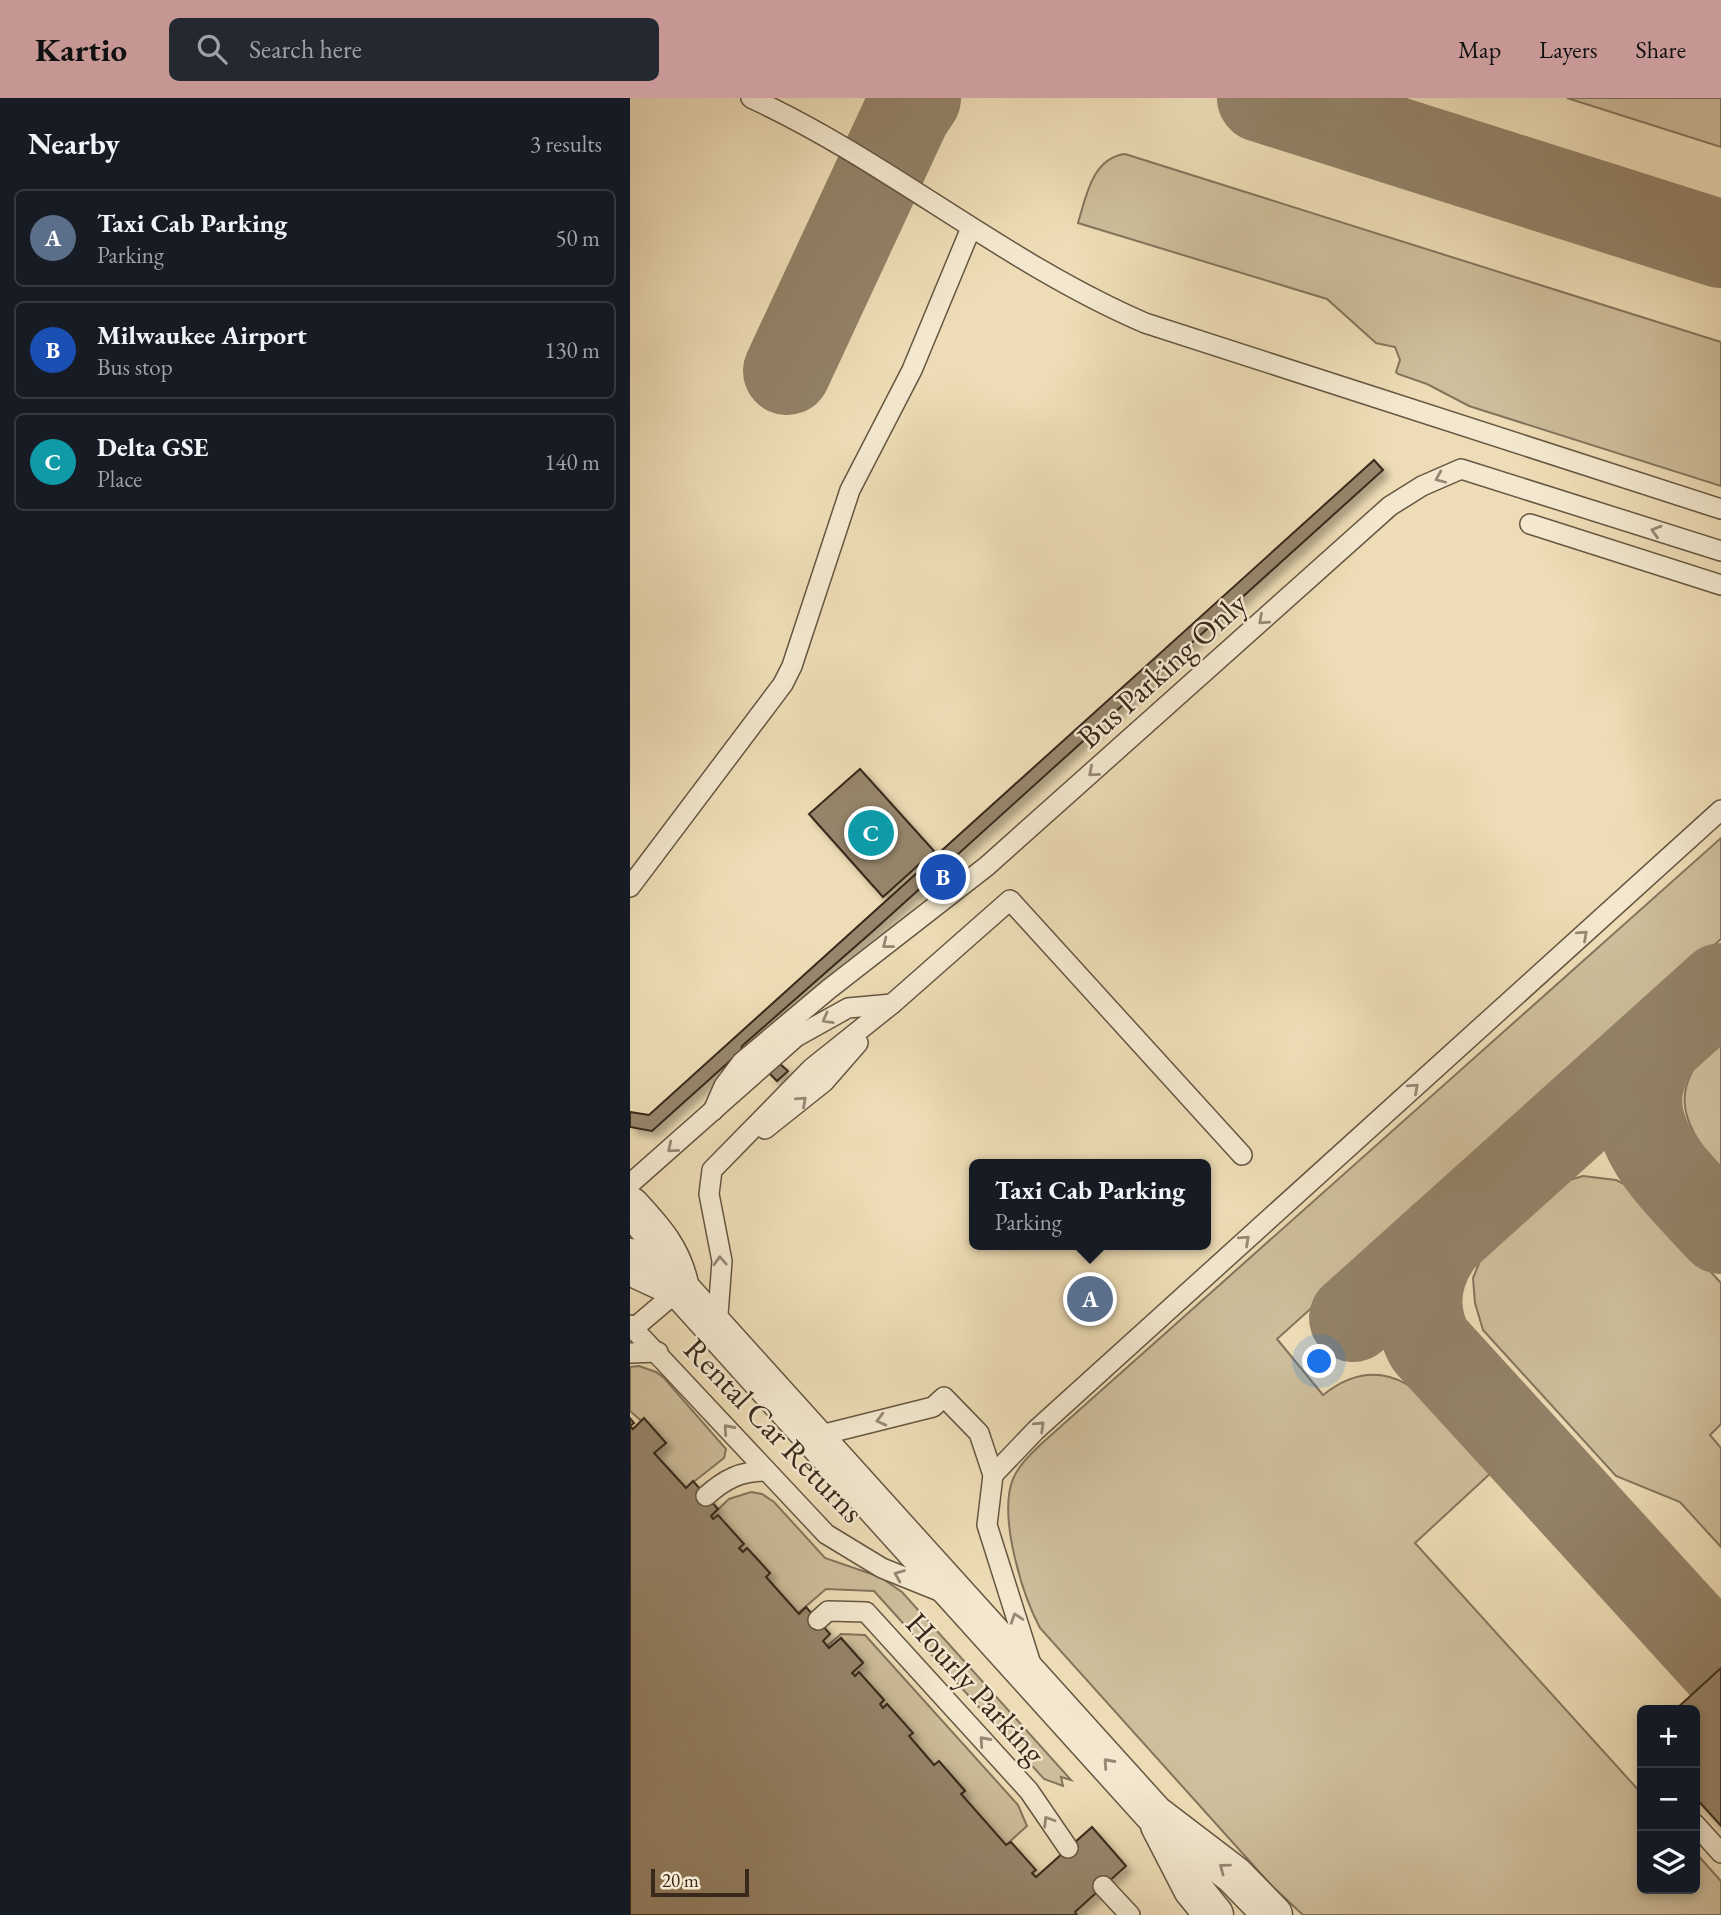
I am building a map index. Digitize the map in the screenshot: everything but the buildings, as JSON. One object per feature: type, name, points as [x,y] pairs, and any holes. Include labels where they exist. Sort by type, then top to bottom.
[{"type":"street","points":[[630,1206],[662,1241],[676,1266],[680,1289]]},
{"type":"street","points":[[630,1258],[641,1271],[680,1289],[1154,1814],[1234,1875],[1273,1915]]},
{"type":"street","points":[[1154,1814],[1193,1889],[1214,1915]]},
{"type":"lane","points":[[751,98],[843,145],[971,228],[1111,309],[1144,323],[1721,509]]},
{"type":"lane","points":[[630,887],[783,684],[792,666],[850,490],[912,370],[971,228]]},
{"type":"lane","name":"Bus Parking Only","points":[[713,1111],[724,1086],[742,1062],[829,989],[986,866],[1390,506],[1422,486],[1461,469],[1721,551]]},
{"type":"lane","points":[[1530,524],[1721,585]]},
{"type":"lane","points":[[993,1475],[1056,1411],[1721,810]]},
{"type":"lane","points":[[716,1329],[722,1261],[710,1182],[712,1170],[812,1068],[892,1004],[1010,900],[1242,1155]]},
{"type":"lane","points":[[630,1184],[796,1037],[848,1008],[892,1004]]},
{"type":"lane","points":[[632,1327],[680,1289]]},
{"type":"lane","name":"Rental Car Returns","points":[[632,1327],[826,1534],[881,1568],[963,1601]]},
{"type":"lane","points":[[630,1353],[658,1352]]},
{"type":"lane","points":[[813,1437],[933,1407],[944,1397],[979,1433],[993,1475],[987,1525],[1037,1683]]},
{"type":"lane","points":[[706,1496],[728,1479],[743,1473],[766,1471]]},
{"type":"lane","name":"Hourly Parking","points":[[818,1620],[828,1611],[866,1612],[1030,1791],[1068,1848]]},
{"type":"lane","points":[[1700,1830],[1721,1853]]},
{"type":"lane","points":[[1103,1886],[1130,1915]]},
{"type":"shaded area","points":[[1567,98],[1721,98],[1721,147]]},
{"type":"shaded area","points":[[1125,154],[1721,342],[1721,486],[1469,406],[1427,384],[1398,374],[1396,372],[1400,360],[1395,347],[1376,343],[1327,299],[1078,223],[1092,180],[1098,171],[1114,157]]},
{"type":"shaded area","points":[[1721,838],[1721,939],[1277,1339],[1323,1395],[1350,1379],[1375,1375],[1397,1380],[1418,1392],[1438,1409],[1492,1472],[1415,1543],[1637,1788],[1637,1894],[1700,1894],[1700,1858],[1721,1881],[1721,1915],[1303,1915],[1271,1885],[1040,1628],[1026,1596],[1014,1555],[1008,1513],[1013,1479],[1040,1445]]},
{"type":"shaded area","points":[[1721,1037],[1721,1170],[1695,1135],[1685,1103],[1686,1087],[1692,1071]]},
{"type":"shaded area","points":[[1583,1176],[1616,1180],[1634,1189],[1721,1283],[1721,1424],[1710,1435],[1721,1448],[1721,1547],[1680,1502],[1616,1476],[1483,1330],[1475,1303],[1473,1278],[1484,1251],[1556,1184]]},
{"type":"shaded area","points":[[639,1366],[664,1378],[726,1449],[724,1458],[686,1488],[654,1453],[666,1443],[630,1411],[630,1367]]},
{"type":"shaded area","points":[[751,1492],[762,1494],[774,1502],[825,1558],[880,1577],[902,1592],[1071,1780],[1061,1777],[1063,1786],[1044,1779],[874,1591],[826,1589],[798,1613],[766,1577],[770,1573],[747,1548],[743,1552],[711,1516],[729,1499]]},
{"type":"shaded area","points":[[841,1634],[865,1635],[1018,1805],[1027,1826],[1006,1845],[961,1794],[965,1790],[939,1762],[934,1765],[909,1736],[912,1732],[887,1704],[883,1708],[880,1704],[884,1700],[859,1673],[855,1676],[852,1673],[863,1662],[841,1638],[829,1648],[827,1646]]},
{"type":"taxiway","points":[[787,371],[907,113],[917,98]]},
{"type":"taxiway","points":[[1261,98],[1721,244]]},
{"type":"taxiway","points":[[1353,1318],[1721,987]]},
{"type":"taxiway","points":[[1658,1044],[1643,1073],[1638,1099],[1641,1123],[1650,1146],[1665,1167],[1721,1230]]},
{"type":"taxiway","points":[[1442,1238],[1427,1262],[1419,1289],[1420,1316],[1429,1344],[1721,1664]]},
{"type":"place","name":"Delta GSE","points":[[871,833]]},
{"type":"place","name":"Milwaukee Airport","points":[[943,877]]},
{"type":"place","name":"Taxi Cab Parking","points":[[1090,1299]]}]
